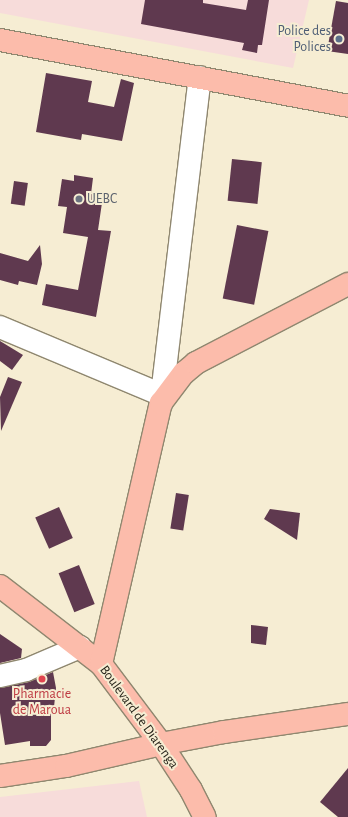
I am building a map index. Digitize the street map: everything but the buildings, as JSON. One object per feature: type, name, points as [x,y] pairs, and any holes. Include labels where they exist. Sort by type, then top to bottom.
[{"type":"main road","points":[[0,40],[348,106]]},
{"type":"main road","points":[[101,664],[161,399],[178,378],[196,363],[348,284]]},
{"type":"main road","name":"Boulevard de Diarenga","points":[[0,586],[101,664],[161,744],[191,790],[205,817]]},
{"type":"main road","points":[[0,776],[66,766],[161,744],[224,732],[348,714]]},
{"type":"street","points":[[0,327],[161,399],[200,77]]},
{"type":"street","points":[[0,676],[26,670],[80,647]]},
{"type":"shaded area","points":[[0,0],[309,0],[293,68],[0,13]]},
{"type":"shaded area","points":[[139,781],[147,817],[0,817],[0,797]]},
{"type":"place","name":"Police des Polices","points":[[339,39]]},
{"type":"place","name":"UEBC","points":[[79,199]]},
{"type":"place","name":"Pharmacie de Maroua","points":[[42,679]]}]
